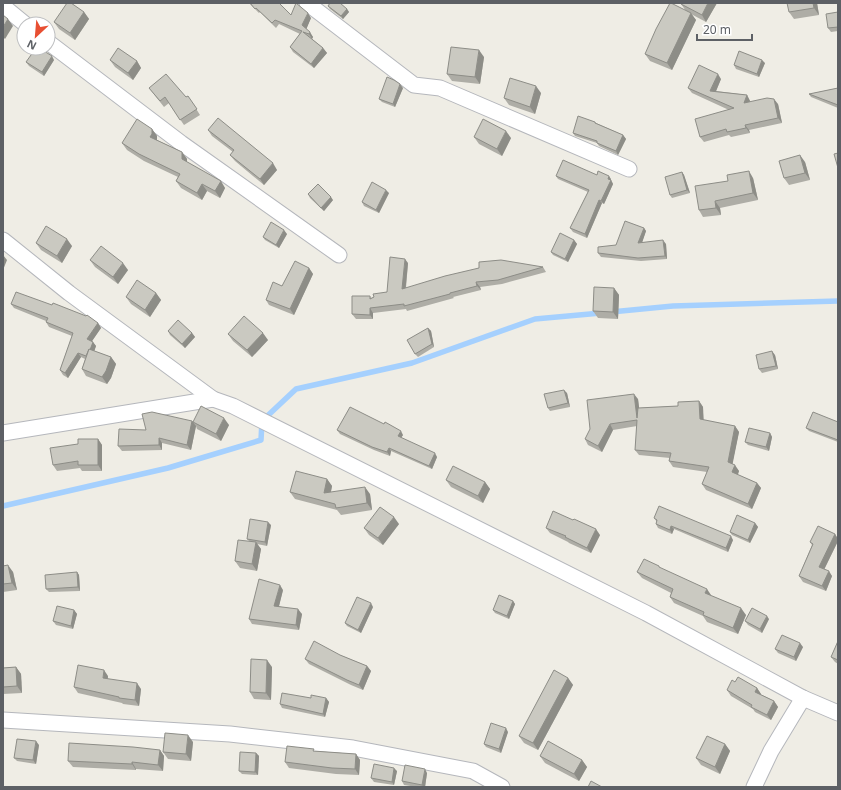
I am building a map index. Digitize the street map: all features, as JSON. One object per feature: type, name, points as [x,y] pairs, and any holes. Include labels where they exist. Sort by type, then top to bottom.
[{"type":"street","points":[[307,3],[414,85],[440,88],[629,169]]},
{"type":"street","points":[[3,6],[16,17]]},
{"type":"street","points":[[56,48],[181,143],[339,255]]},
{"type":"street","points":[[3,240],[69,293],[213,399],[233,406],[646,613],[803,698],[838,713]]},
{"type":"street","points":[[3,433],[213,399]]},
{"type":"street","points":[[754,787],[770,752],[803,698]]},
{"type":"street","points":[[3,720],[230,734],[353,748],[473,771],[502,787]]},
{"type":"building","points":[[67,3],[71,3],[84,12],[70,33],[56,23],[56,19]]},
{"type":"building","points":[[250,3],[279,3],[291,15],[296,3],[308,13],[302,25],[310,32],[309,34],[303,32],[323,48],[311,64],[290,47],[302,31],[275,20],[272,23]]},
{"type":"building","points":[[330,3],[340,3],[347,9],[341,16],[328,6]]},
{"type":"building","points":[[670,3],[691,13],[667,63],[645,54]]},
{"type":"building","points":[[708,3],[702,15],[681,4]]},
{"type":"building","points":[[787,3],[813,3],[814,8],[789,12]]},
{"type":"building","points":[[838,12],[838,27],[828,28],[826,14]]},
{"type":"building","points":[[3,15],[8,19],[3,27]]},
{"type":"building","points":[[451,47],[479,50],[475,77],[447,74]]},
{"type":"building","points":[[118,48],[137,61],[128,73],[110,60]]},
{"type":"building","points":[[739,51],[762,60],[757,74],[734,65]]},
{"type":"building","points":[[30,56],[52,56],[42,72],[26,62]]},
{"type":"building","points":[[699,65],[718,74],[710,91],[747,95],[744,103],[767,98],[774,99],[778,118],[745,125],[746,128],[727,132],[726,129],[700,137],[695,119],[734,108],[688,88]]},
{"type":"building","points":[[166,74],[186,97],[188,96],[197,109],[180,120],[165,97],[160,101],[149,88]]},
{"type":"building","points":[[387,77],[400,84],[393,104],[379,99]]},
{"type":"building","points":[[510,78],[536,86],[530,107],[504,98]]},
{"type":"building","points":[[838,88],[838,105],[809,94]]},
{"type":"building","points":[[578,116],[623,135],[616,151],[597,143],[597,141],[573,133]]},
{"type":"building","points":[[218,118],[273,163],[260,179],[230,155],[234,150],[208,130]]},
{"type":"building","points":[[137,119],[152,129],[152,134],[150,137],[182,152],[182,159],[221,181],[215,191],[202,184],[197,193],[176,181],[180,174],[139,154],[122,143]]},
{"type":"building","points":[[483,119],[506,131],[497,149],[474,137]]},
{"type":"building","points":[[838,153],[838,168],[834,154]]},
{"type":"building","points":[[800,155],[805,173],[784,178],[779,161]]},
{"type":"building","points":[[563,160],[597,175],[598,171],[609,176],[608,179],[611,180],[601,201],[599,200],[585,234],[570,228],[589,190],[556,176]]},
{"type":"building","points":[[749,171],[753,193],[715,201],[716,208],[699,210],[695,186],[728,181],[727,175]]},
{"type":"building","points":[[682,172],[687,190],[670,195],[665,177]]},
{"type":"building","points":[[372,182],[386,190],[376,210],[362,202]]},
{"type":"building","points":[[318,184],[331,197],[321,208],[308,194]]},
{"type":"building","points":[[625,221],[644,228],[638,243],[663,240],[665,256],[638,258],[598,253],[598,247],[616,245]]},
{"type":"building","points":[[271,222],[284,230],[276,245],[263,237]]},
{"type":"building","points":[[46,226],[67,239],[57,256],[36,243]]},
{"type":"building","points":[[560,233],[574,240],[565,259],[551,252]]},
{"type":"building","points":[[101,246],[123,263],[113,277],[90,260]]},
{"type":"building","points":[[390,257],[405,259],[402,289],[445,276],[479,268],[479,262],[501,260],[543,267],[498,280],[476,282],[477,286],[404,306],[404,304],[370,308],[370,315],[352,314],[352,296],[370,296],[370,299],[374,297],[373,294],[387,292]]},
{"type":"building","points":[[295,261],[309,268],[290,309],[266,300],[273,282],[282,286]]},
{"type":"building","points":[[137,280],[156,293],[145,310],[126,297]]},
{"type":"building","points":[[594,287],[614,288],[613,312],[593,311]]},
{"type":"building","points":[[16,292],[52,305],[53,303],[86,316],[87,315],[98,323],[87,339],[93,342],[86,356],[78,353],[65,373],[60,370],[73,333],[46,322],[48,318],[11,304]]},
{"type":"building","points":[[244,316],[263,333],[247,350],[228,334]]},
{"type":"building","points":[[178,320],[192,333],[182,344],[168,331]]},
{"type":"building","points":[[428,328],[432,344],[415,354],[407,340]]},
{"type":"building","points":[[89,349],[111,357],[102,377],[82,369]]},
{"type":"building","points":[[772,351],[776,366],[759,369],[756,355]]},
{"type":"building","points":[[564,390],[568,403],[548,408],[544,394]]},
{"type":"building","points":[[634,394],[637,418],[638,408],[678,406],[678,402],[699,401],[700,419],[735,426],[728,462],[735,465],[732,472],[757,483],[748,504],[702,484],[709,467],[669,461],[671,453],[635,450],[637,420],[610,424],[598,446],[585,439],[590,429],[587,400]]},
{"type":"building","points":[[201,406],[224,418],[216,434],[193,422]]},
{"type":"building","points":[[350,407],[384,424],[385,422],[401,431],[398,436],[435,453],[429,466],[389,448],[387,452],[372,447],[337,430]]},
{"type":"building","points":[[152,412],[192,421],[187,445],[159,438],[159,445],[118,446],[119,429],[146,430],[142,414]]},
{"type":"building","points":[[813,412],[838,422],[838,440],[806,428]]},
{"type":"building","points":[[749,428],[770,433],[766,447],[745,442]]},
{"type":"building","points":[[78,439],[98,439],[98,465],[78,465],[78,461],[53,465],[50,448],[78,444]]},
{"type":"building","points":[[453,466],[485,482],[478,496],[446,480]]},
{"type":"building","points":[[296,471],[327,479],[324,493],[365,487],[367,503],[336,508],[335,504],[290,492]]},
{"type":"building","points":[[659,506],[731,536],[726,548],[671,526],[670,530],[656,524],[657,520],[654,518]]},
{"type":"building","points":[[380,507],[394,517],[378,538],[364,528]]},
{"type":"building","points":[[553,511],[596,529],[587,548],[565,537],[566,536],[546,528]]},
{"type":"building","points":[[737,515],[755,523],[748,540],[730,532]]},
{"type":"building","points":[[250,519],[268,522],[265,542],[247,539]]},
{"type":"building","points":[[818,526],[835,534],[819,567],[829,571],[822,586],[799,576],[813,544],[810,542]]},
{"type":"building","points":[[238,540],[256,542],[252,564],[235,561]]},
{"type":"building","points":[[644,559],[707,589],[705,593],[741,608],[733,628],[703,615],[704,612],[670,597],[673,589],[637,572]]},
{"type":"building","points":[[8,565],[12,583],[3,584],[3,566]]},
{"type":"building","points":[[77,572],[78,587],[46,589],[45,575]]},
{"type":"building","points":[[259,579],[280,585],[274,606],[298,609],[296,625],[249,619]]},
{"type":"building","points":[[499,595],[513,601],[507,616],[493,610]]},
{"type":"building","points":[[357,597],[371,603],[358,630],[345,623]]},
{"type":"building","points":[[57,606],[74,610],[71,626],[53,621]]},
{"type":"building","points":[[752,608],[767,616],[760,629],[745,621]]},
{"type":"building","points":[[782,635],[800,643],[794,657],[775,649]]},
{"type":"building","points":[[314,641],[340,655],[367,666],[359,685],[305,659]]},
{"type":"building","points":[[838,641],[838,660],[831,657]]},
{"type":"building","points":[[251,659],[267,660],[266,693],[250,692]]},
{"type":"building","points":[[78,665],[104,670],[103,678],[137,683],[135,700],[119,698],[74,687]]},
{"type":"building","points":[[16,667],[17,686],[3,687],[3,668]]},
{"type":"building","points":[[554,670],[568,678],[533,743],[519,736]]},
{"type":"building","points":[[738,677],[757,688],[755,692],[774,701],[767,715],[751,707],[752,705],[727,690],[732,680],[735,682]]},
{"type":"building","points":[[282,693],[311,698],[311,695],[326,698],[323,714],[280,704]]},
{"type":"building","points":[[491,723],[506,728],[499,749],[484,744]]},
{"type":"building","points":[[165,733],[188,735],[186,754],[163,752]]},
{"type":"building","points":[[707,736],[725,744],[715,767],[696,758]]},
{"type":"building","points":[[17,739],[36,741],[33,760],[14,758]]},
{"type":"building","points":[[548,741],[582,760],[574,774],[540,756]]},
{"type":"building","points":[[69,743],[160,750],[158,765],[132,762],[132,764],[68,761]]},
{"type":"building","points":[[287,746],[314,749],[313,751],[356,754],[355,769],[332,768],[285,762]]},
{"type":"building","points":[[240,752],[256,753],[255,772],[239,771]]},
{"type":"building","points":[[374,764],[394,768],[392,782],[371,778]]},
{"type":"building","points":[[405,765],[425,769],[422,785],[402,781]]},
{"type":"building","points":[[591,781],[602,787],[588,787]]},
{"type":"waterway","points":[[611,312],[673,306],[838,301]]},
{"type":"waterway","points":[[3,506],[168,468],[261,440],[262,421],[296,389],[412,363],[535,319],[601,313]]}]
